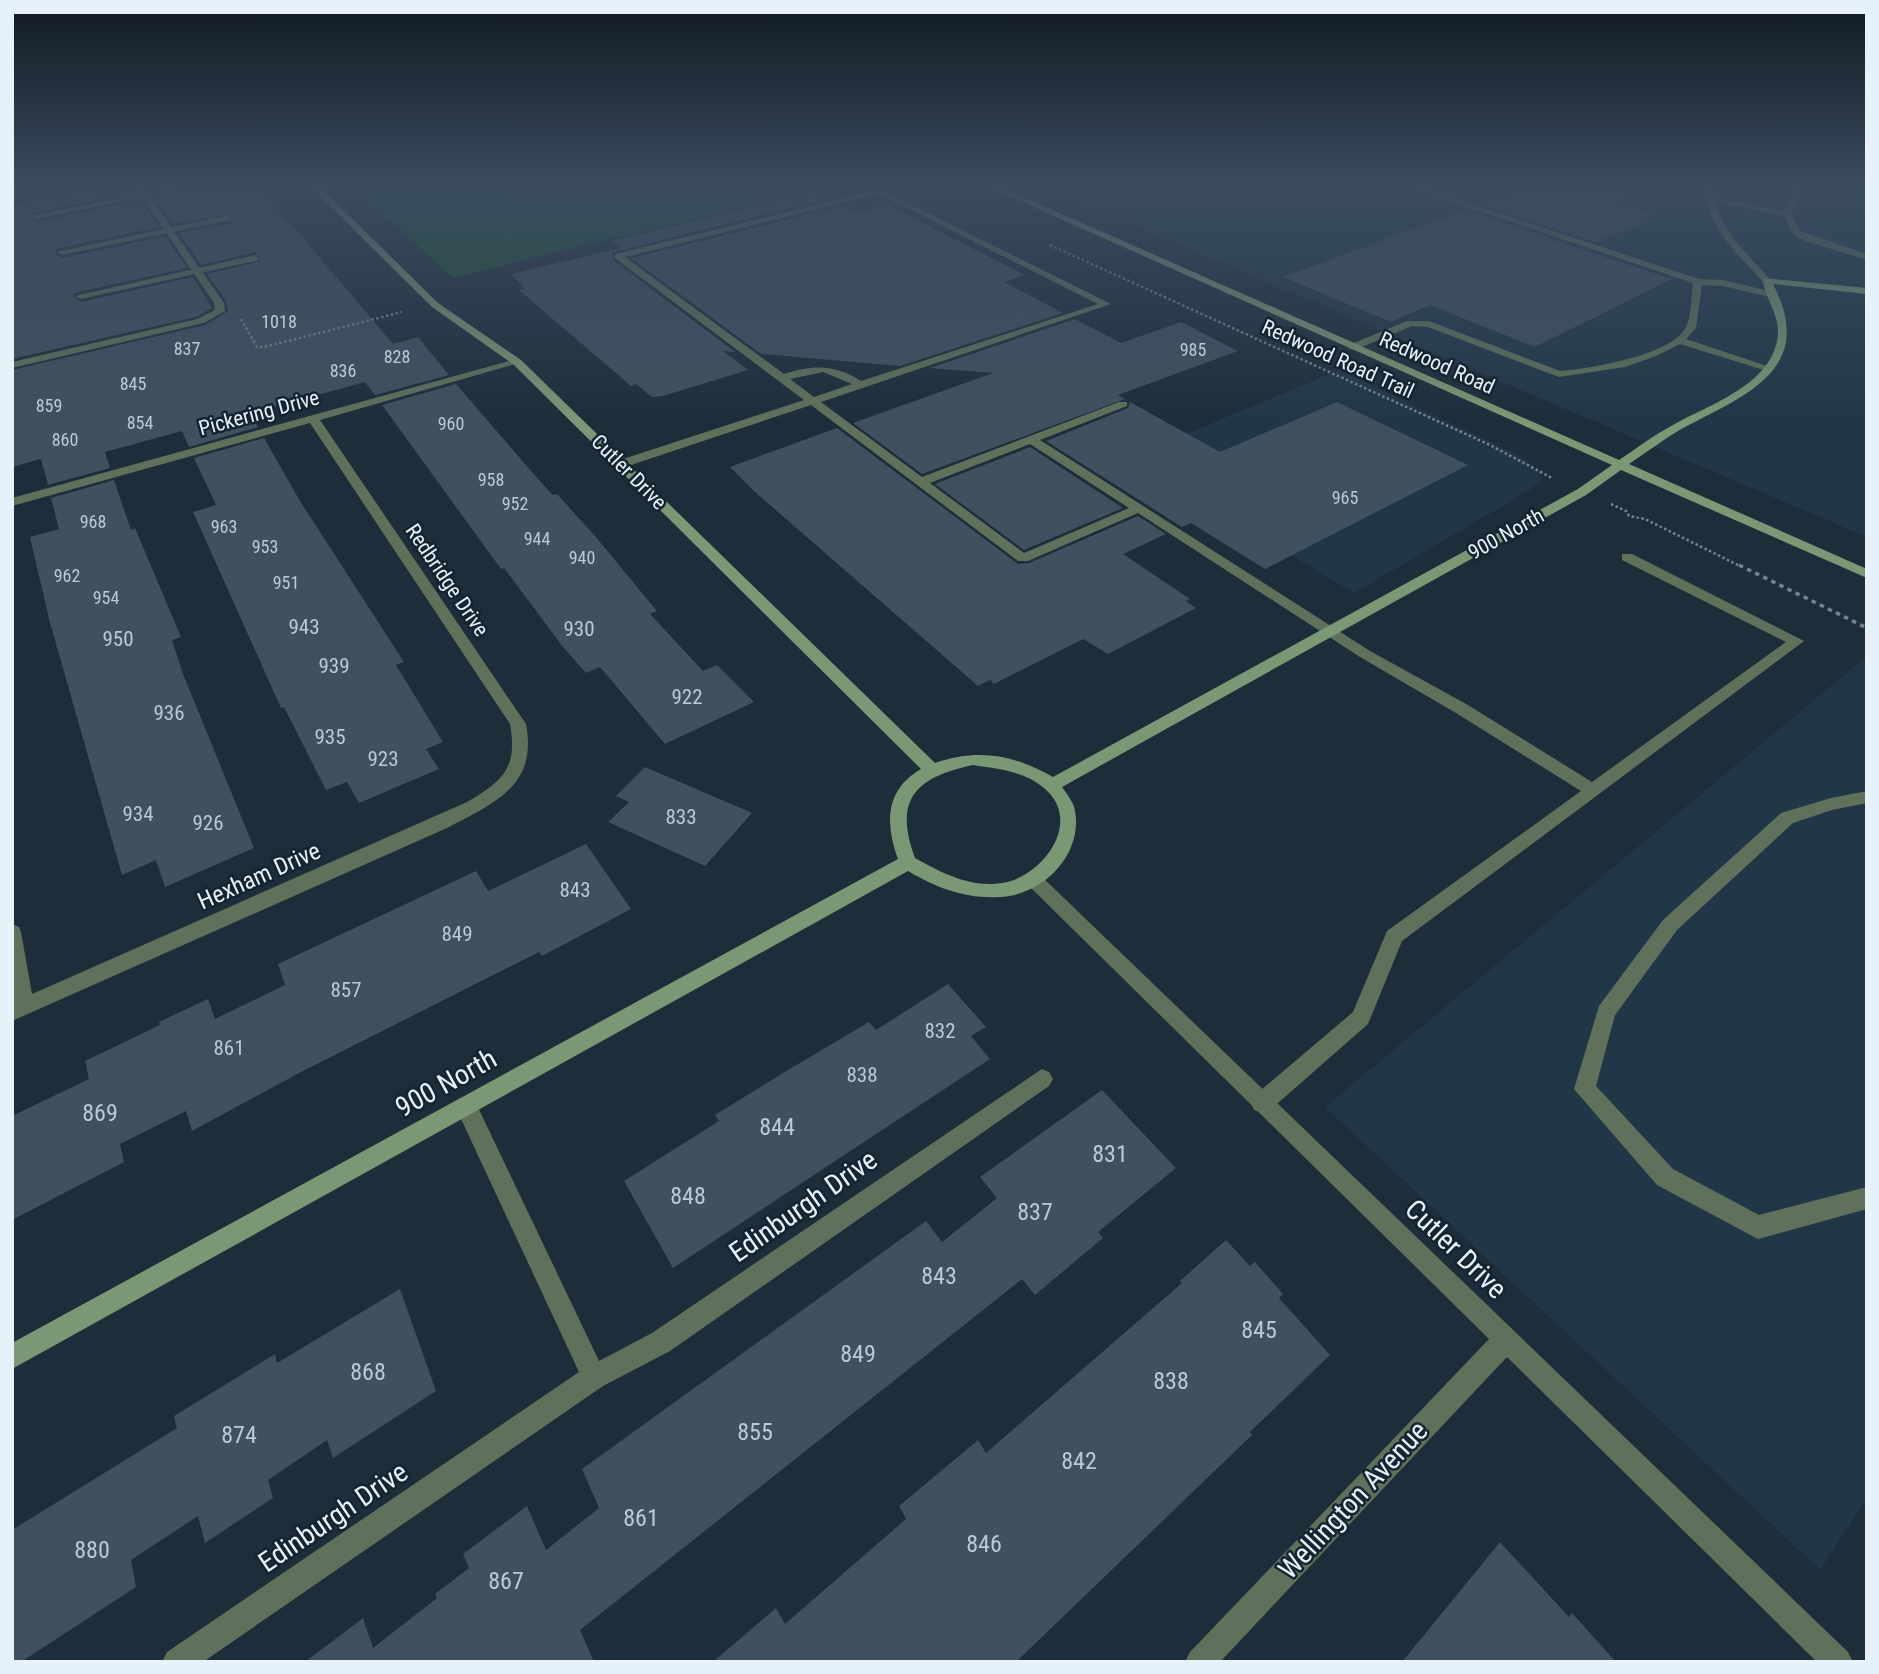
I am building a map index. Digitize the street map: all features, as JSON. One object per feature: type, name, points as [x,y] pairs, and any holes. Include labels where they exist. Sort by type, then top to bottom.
[{"type":"street","points":[[12,365],[200,321],[216,314],[219,303],[193,265]]},
{"type":"street","points":[[80,296],[224,265]]},
{"type":"street","name":"Cutler Drive","points":[[395,265],[435,304],[517,362],[932,770]]},
{"type":"street","points":[[630,265],[1023,558],[1139,508]]},
{"type":"street","points":[[621,464],[1106,304],[1028,265]]},
{"type":"street","name":"Redwood Road","points":[[1169,265],[1867,574]]},
{"type":"street","points":[[1647,265],[1698,282],[1723,283],[1774,295]]},
{"type":"street","name":"900 North","points":[[1053,786],[1583,492],[1663,435],[1744,389],[1768,368],[1782,340],[1780,310],[1766,280],[1754,265]]},
{"type":"street","points":[[1766,280],[1867,291]]},
{"type":"street","points":[[1353,347],[1411,323],[1429,324],[1559,374],[1580,373],[1664,350],[1679,340],[1691,328],[1698,282]]},
{"type":"street","points":[[1679,340],[1768,368]]},
{"type":"street","name":"Pickering Drive","points":[[12,502],[517,362]]},
{"type":"street","points":[[783,378],[811,369],[830,368],[860,385]]},
{"type":"street","points":[[921,481],[1123,404]]},
{"type":"street","name":"Redbridge Drive","points":[[313,419],[518,724],[524,755],[517,772]]},
{"type":"street","points":[[1031,439],[1331,632],[1594,791]]},
{"type":"street","points":[[1262,1103],[1361,1018],[1394,936],[1797,641],[1627,557]]},
{"type":"street","points":[[995,760],[1037,773],[1053,786],[1065,800],[1071,818],[1070,835],[1063,853],[1050,868],[1033,879],[1010,887],[963,888],[941,881],[908,862],[895,824],[897,808],[904,793],[932,770],[963,761],[995,760]]},
{"type":"street","name":"Hexham Drive","points":[[18,1009],[441,823],[498,790],[517,772]]},
{"type":"street","points":[[1867,797],[1831,804],[1787,818],[1670,925],[1606,1012],[1585,1089],[1665,1177],[1758,1227],[1867,1198]]},
{"type":"street","name":"900 North","points":[[12,1357],[908,862]]},
{"type":"street","name":"Cutler Drive","points":[[1033,879],[1838,1662]]},
{"type":"street","points":[[12,932],[18,1009]]},
{"type":"street","name":"Edinburgh Drive","points":[[177,1662],[594,1377],[661,1342],[1042,1079]]},
{"type":"street","points":[[466,1107],[594,1377]]},
{"type":"street","name":"Wellington Avenue","points":[[1200,1662],[1506,1339]]},
{"type":"path","name":"Redwood Road Trail","points":[[1092,265],[1349,384],[1362,386],[1478,439],[1541,474]]},
{"type":"path","points":[[242,319],[257,347],[264,347],[402,312]]},
{"type":"path","points":[[1626,511],[1629,516],[1645,519],[1867,628]]},
{"type":"shaded area","points":[[1227,265],[1867,265],[1867,537]]},
{"type":"shaded area","points":[[1339,370],[1519,455],[1540,471],[1541,481],[1354,593],[1129,458]]},
{"type":"shaded area","points":[[1867,656],[1867,1499],[1820,1570],[1325,1107]]},
{"type":"green space","points":[[439,265],[506,265],[453,278]]},
{"type":"building","points":[[12,265],[185,265],[187,268],[74,293],[74,298],[81,302],[193,277],[212,308],[196,317],[12,359]]},
{"type":"building","points":[[244,265],[326,265],[393,344],[418,337],[449,375],[375,395],[365,382],[250,413],[258,427],[189,447],[182,431],[105,452],[110,468],[48,485],[41,459],[12,467],[12,370],[205,325],[228,311],[226,301],[207,274]]},
{"type":"building","points":[[549,265],[620,265],[735,352],[723,351],[748,370],[652,397],[636,384],[631,386],[519,290],[525,289],[511,274]]},
{"type":"building","points":[[641,265],[1006,265],[1025,275],[1004,282],[1063,313],[900,366],[761,354]]},
{"type":"building","points":[[1315,265],[1629,265],[1672,279],[1535,347],[1430,305],[1391,322],[1283,277]]},
{"type":"building","points":[[1075,319],[1121,343],[1181,322],[1238,351],[1118,395],[1125,399],[922,474],[853,423],[993,373],[930,368]]},
{"type":"building","points":[[456,384],[538,479],[553,495],[557,494],[595,536],[657,611],[650,614],[703,671],[717,665],[754,702],[665,744],[600,667],[586,673],[563,647],[504,568],[501,569],[382,405]]},
{"type":"building","points":[[1130,402],[1220,452],[1337,402],[1468,465],[1265,569],[1191,523],[1182,527],[1046,441],[1128,408]]},
{"type":"building","points":[[837,428],[1018,564],[1029,563],[1138,516],[1166,534],[1123,554],[1190,599],[1186,601],[1196,608],[1108,654],[1083,639],[994,684],[990,680],[978,686],[755,492],[730,467]]},
{"type":"building","points":[[264,438],[300,501],[404,662],[396,665],[443,742],[426,749],[439,769],[359,803],[347,782],[326,790],[284,707],[281,708],[193,512],[216,505],[194,458]]},
{"type":"building","points":[[1030,447],[1123,508],[1024,550],[935,484]]},
{"type":"building","points":[[114,480],[131,530],[135,528],[181,637],[172,640],[183,674],[254,848],[165,887],[156,860],[122,875],[49,619],[30,537],[59,529],[51,498]]},
{"type":"building","points":[[645,767],[752,813],[705,866],[608,822],[629,802],[616,796]]},
{"type":"building","points":[[586,844],[631,909],[542,956],[539,952],[301,1072],[192,1131],[186,1111],[120,1144],[124,1162],[12,1220],[12,1116],[89,1079],[85,1061],[208,999],[215,1019],[285,985],[278,964],[476,871],[488,891]]},
{"type":"building","points":[[948,984],[986,1027],[971,1036],[990,1059],[673,1268],[624,1181],[719,1121],[715,1115],[788,1070],[869,1022],[876,1030]]},
{"type":"building","points":[[1102,1090],[1176,1168],[1098,1232],[1103,1238],[1035,1295],[1022,1279],[580,1630],[594,1662],[305,1662],[363,1618],[373,1648],[437,1598],[435,1594],[469,1568],[463,1554],[527,1506],[546,1550],[599,1508],[582,1469],[926,1221],[942,1242],[997,1198],[980,1177]]},
{"type":"building","points":[[1226,1240],[1250,1266],[1255,1262],[1283,1294],[1279,1298],[1330,1355],[1250,1432],[1252,1435],[1016,1662],[713,1662],[776,1608],[785,1624],[906,1519],[899,1506],[978,1440],[986,1453],[1182,1283],[1180,1281]]},
{"type":"building","points":[[400,1289],[436,1391],[333,1458],[327,1440],[268,1480],[273,1498],[205,1543],[198,1516],[131,1560],[136,1587],[21,1662],[12,1662],[12,1530],[177,1428],[174,1416],[275,1354],[277,1363]]},
{"type":"building","points":[[1500,1542],[1569,1617],[1572,1613],[1616,1662],[1402,1662]]}]
